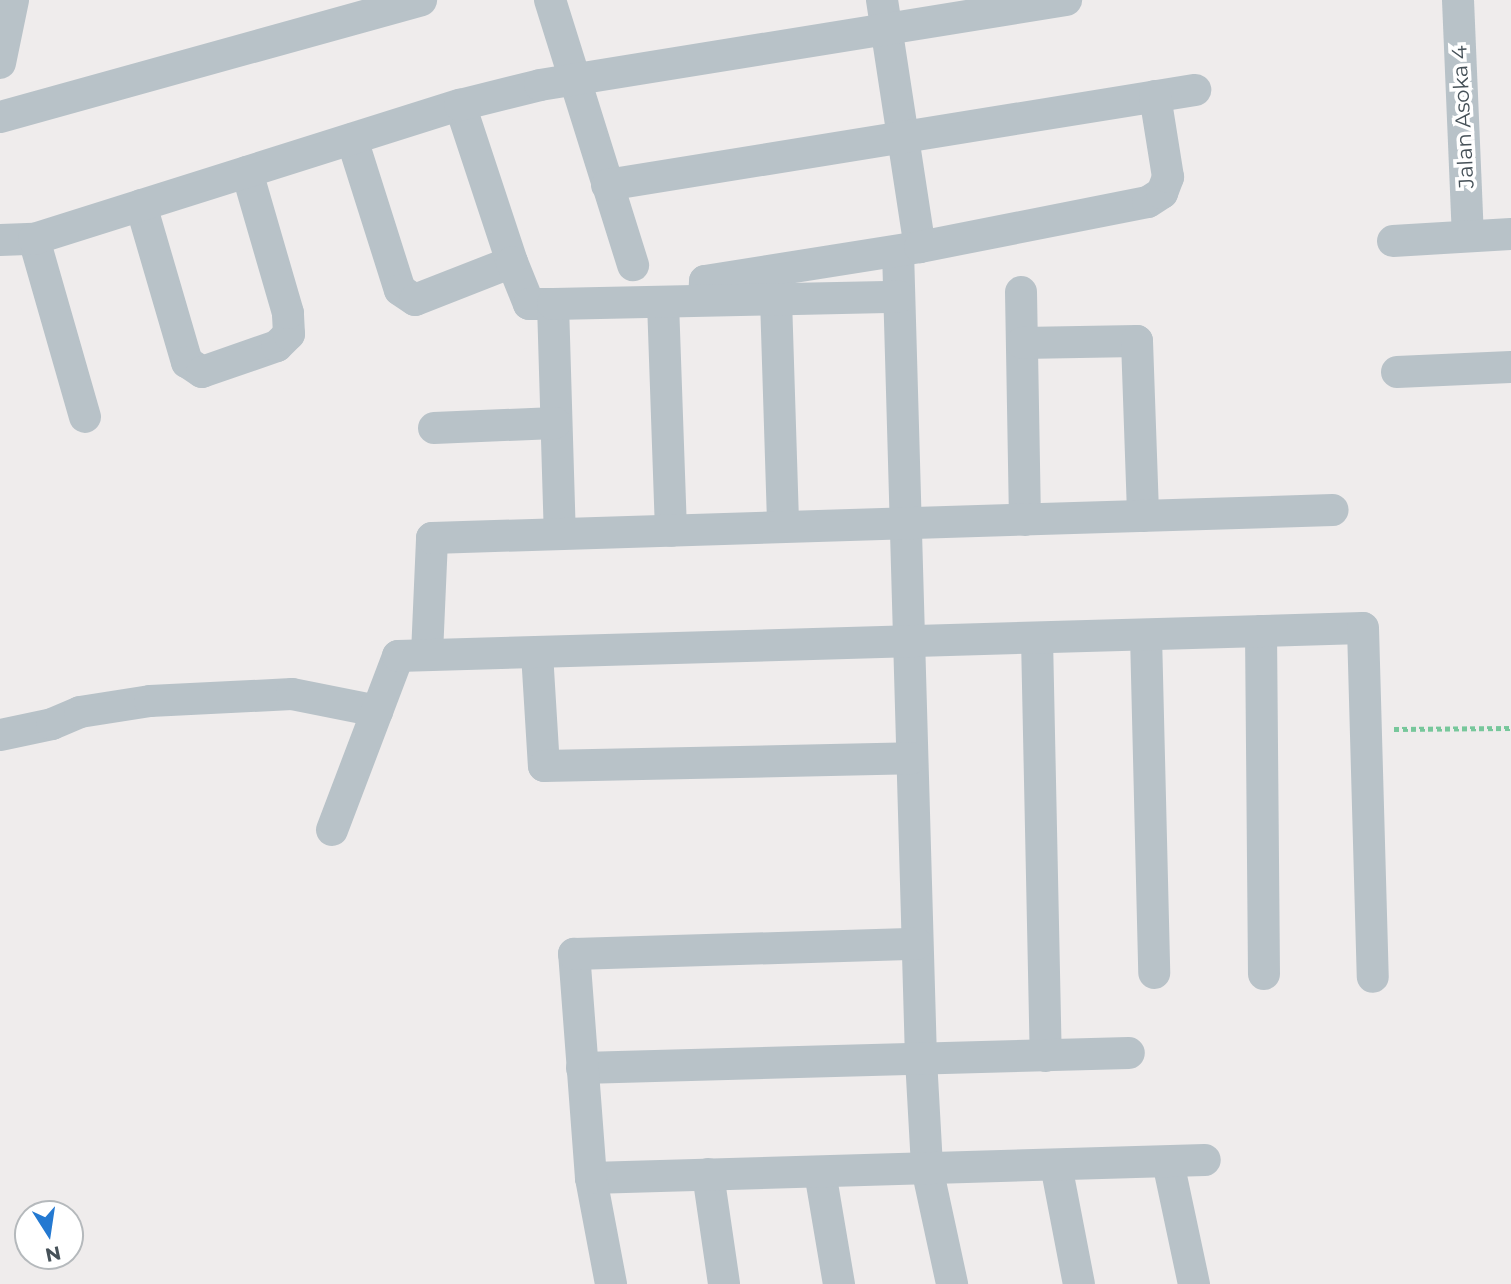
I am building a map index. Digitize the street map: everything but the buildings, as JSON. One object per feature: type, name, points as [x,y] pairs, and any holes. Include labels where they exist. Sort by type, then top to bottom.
[{"type":"street","points":[[0,63],[13,0]]},
{"type":"street","points":[[0,117],[421,0]]},
{"type":"street","points":[[550,0],[633,265]]},
{"type":"street","points":[[0,240],[34,239],[460,105],[574,78],[884,14],[1066,0]]},
{"type":"street","name":"Jalan Asoka 4","points":[[1458,0],[1468,234]]},
{"type":"street","points":[[884,14],[903,137],[909,249],[899,297],[921,1059],[927,1168],[951,1284]]},
{"type":"street","points":[[607,185],[1195,90]]},
{"type":"street","points":[[704,300],[705,281],[909,249],[1148,202],[1162,193],[1168,177],[1155,96]]},
{"type":"street","points":[[460,105],[512,262],[529,304],[899,297]]},
{"type":"street","points":[[352,139],[400,290],[415,300],[512,262]]},
{"type":"street","points":[[141,205],[187,362],[202,372],[276,346],[289,334],[288,313],[247,172]]},
{"type":"street","points":[[1393,241],[1468,234],[1511,234]]},
{"type":"street","points":[[34,239],[85,416]]},
{"type":"street","points":[[1021,292],[1025,520]]},
{"type":"street","points":[[776,299],[783,527]]},
{"type":"street","points":[[663,302],[671,531]]},
{"type":"street","points":[[553,304],[555,423],[561,534]]},
{"type":"street","points":[[1022,343],[1137,341],[1143,516]]},
{"type":"street","points":[[1397,372],[1511,366]]},
{"type":"street","points":[[434,428],[555,423]]},
{"type":"street","points":[[428,654],[432,538],[1333,510]]},
{"type":"street","points":[[332,830],[398,656],[1363,628],[1373,977]]},
{"type":"street","points":[[1261,631],[1264,974]]},
{"type":"street","points":[[1146,635],[1154,973]]},
{"type":"street","points":[[1037,638],[1046,1056]]},
{"type":"street","points":[[537,653],[544,766],[911,758]]},
{"type":"street","points":[[0,735],[52,724],[80,712],[150,701],[292,694],[377,711]]},
{"type":"street","points":[[611,1284],[591,1178],[574,954],[916,944]]},
{"type":"street","points":[[582,1068],[1129,1053]]},
{"type":"street","points":[[591,1178],[1205,1160]]},
{"type":"street","points":[[1168,1162],[1194,1284]]},
{"type":"street","points":[[1056,1165],[1079,1284]]},
{"type":"street","points":[[820,1172],[839,1284]]},
{"type":"street","points":[[708,1174],[724,1284]]},
{"type":"path","points":[[1394,729],[1511,728]]}]
